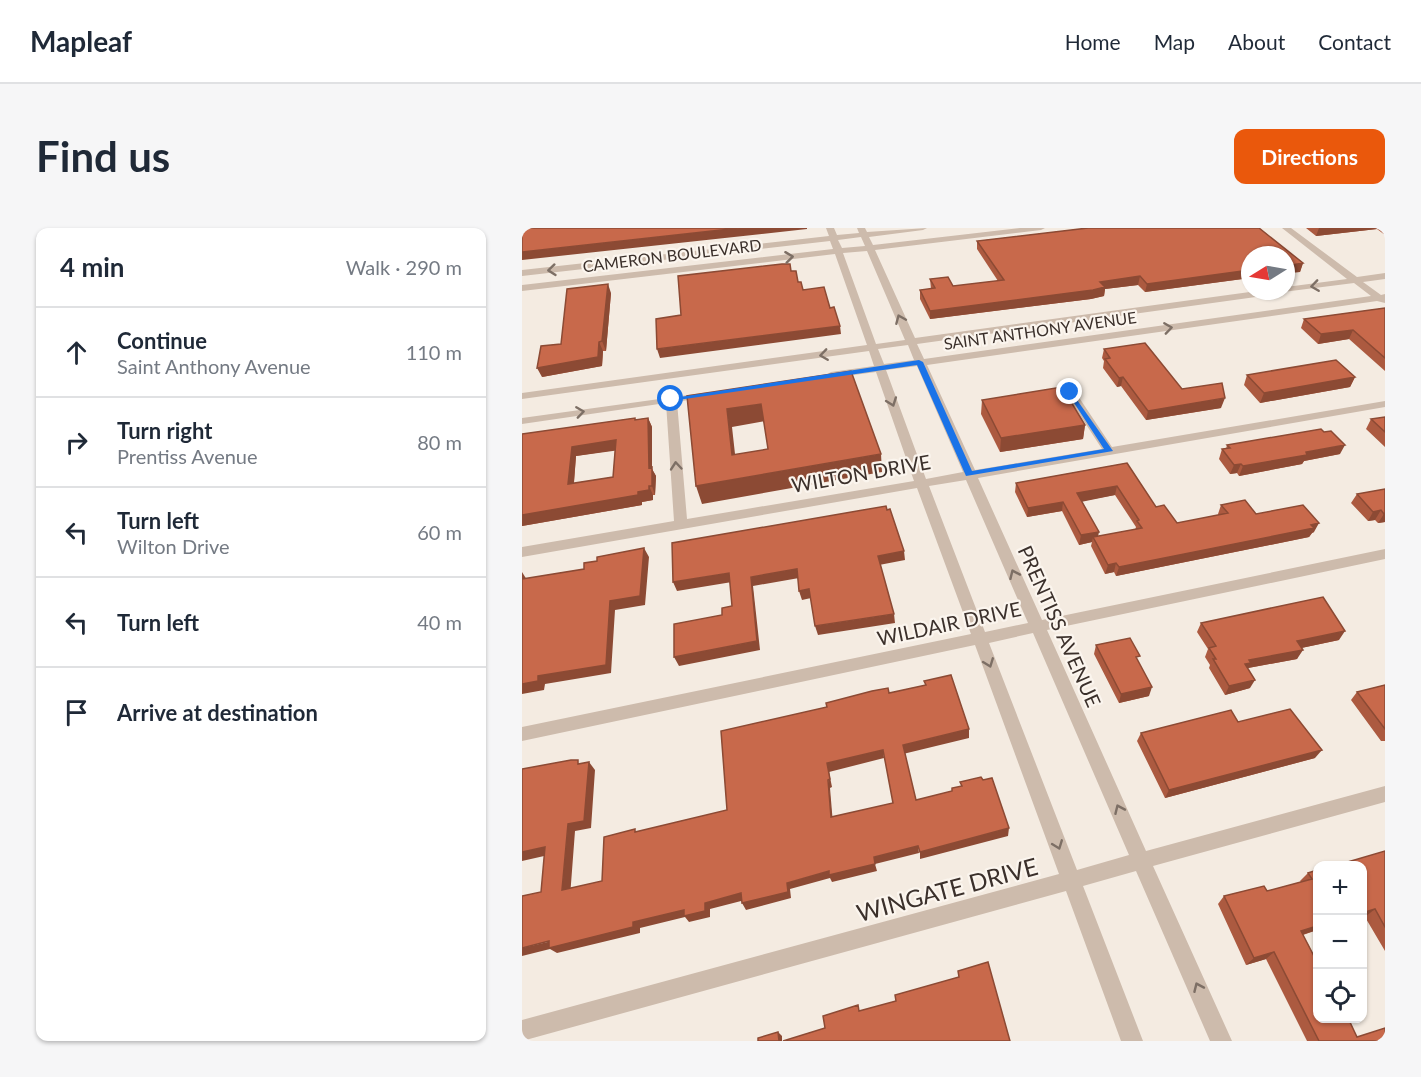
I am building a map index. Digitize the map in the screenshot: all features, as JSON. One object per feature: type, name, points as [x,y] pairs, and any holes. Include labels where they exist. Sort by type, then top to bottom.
[{"type":"street","name":"CAMERON BOULEVARD","points":[[522,288],[834,239],[865,237],[923,228]]},
{"type":"street","name":"CAMERON BOULEVARD","points":[[522,273],[834,239],[1041,228]]},
{"type":"street","points":[[1286,228],[1383,299]]},
{"type":"street","name":"PRENTISS AVENUE","points":[[865,237],[1221,1041]]},
{"type":"street","points":[[834,239],[921,483],[1132,1041]]},
{"type":"street","points":[[1295,289],[1385,276]]},
{"type":"street","name":"SAINT ANTHONY AVENUE","points":[[522,396],[1241,296]]},
{"type":"street","name":"SAINT ANTHONY AVENUE","points":[[817,377],[1383,299]]},
{"type":"street","points":[[522,421],[716,392]]},
{"type":"street","points":[[1070,392],[1109,451]]},
{"type":"street","points":[[671,399],[681,524]]},
{"type":"street","name":"WILTON DRIVE","points":[[522,552],[1385,404]]},
{"type":"street","name":"WILDAIR DRIVE","points":[[522,734],[1385,554]]},
{"type":"street","name":"WINGATE DRIVE","points":[[522,1031],[1385,794]]},
{"type":"building","points":[[522,228],[739,228],[522,252]]},
{"type":"building","points":[[1088,228],[1259,228],[1282,246],[1241,246],[1241,271],[1147,284],[1140,276],[1100,282],[1105,287],[1093,290],[930,311],[920,290],[935,288],[930,279],[948,277],[953,286],[1004,280],[977,241]]},
{"type":"building","points":[[1295,257],[1303,263],[1295,264]]},
{"type":"building","points":[[790,264],[791,271],[796,271],[798,282],[801,282],[803,290],[824,287],[830,308],[834,307],[840,326],[657,349],[656,319],[681,315],[678,276]]},
{"type":"building","points":[[608,284],[598,357],[537,368],[541,346],[561,344],[567,289]]},
{"type":"building","points":[[1385,308],[1385,358],[1353,330],[1321,334],[1304,319]]},
{"type":"building","points":[[1145,343],[1182,389],[1222,383],[1225,398],[1148,411],[1123,377],[1119,378],[1105,359],[1110,358],[1104,349]]},
{"type":"building","points":[[1336,360],[1355,377],[1264,393],[1247,375]]},
{"type":"building","points":[[851,371],[881,454],[696,486],[687,396]],"holes":[[[761,404],[768,449],[732,455],[727,409]]]},
{"type":"building","points":[[1062,387],[1085,425],[1001,438],[982,400]]},
{"type":"building","points":[[1385,417],[1385,432],[1371,419]]},
{"type":"building","points":[[648,418],[649,468],[652,467],[652,486],[649,486],[649,490],[638,492],[638,495],[522,515],[522,434]],"holes":[[[616,440],[613,477],[568,484],[572,447]]]},
{"type":"building","points":[[1321,429],[1324,432],[1331,431],[1345,445],[1306,452],[1307,455],[1243,466],[1234,465],[1222,449],[1230,448],[1227,445]]},
{"type":"building","points":[[1127,463],[1156,507],[1164,505],[1177,523],[1228,513],[1221,505],[1245,500],[1256,514],[1303,505],[1319,523],[1311,525],[1314,528],[1119,567],[1116,563],[1108,565],[1093,537],[1142,528],[1117,486],[1077,493],[1099,532],[1081,535],[1063,502],[1028,508],[1016,483]]},
{"type":"building","points":[[1385,489],[1384,514],[1381,510],[1373,512],[1357,494]]},
{"type":"building","points":[[886,506],[887,510],[890,509],[904,551],[878,556],[894,614],[815,626],[809,589],[799,591],[797,569],[751,577],[757,641],[674,657],[674,624],[722,615],[722,608],[732,606],[729,573],[673,582],[672,543]]},
{"type":"building","points":[[644,548],[640,596],[610,601],[606,665],[538,676],[538,681],[522,684],[522,579],[584,569],[584,563],[597,561],[597,557]]},
{"type":"building","points":[[1323,597],[1345,631],[1297,641],[1303,650],[1249,660],[1251,663],[1245,664],[1255,680],[1229,686],[1209,648],[1216,646],[1201,623]]},
{"type":"building","points":[[1130,638],[1140,656],[1136,657],[1152,687],[1121,694],[1096,645]]},
{"type":"building","points":[[951,675],[969,729],[903,745],[916,800],[952,791],[952,788],[962,786],[960,782],[981,777],[983,780],[992,778],[1009,828],[920,852],[918,846],[874,857],[875,864],[829,875],[829,871],[787,883],[788,892],[742,903],[741,893],[705,903],[705,911],[684,916],[684,910],[633,922],[633,927],[549,948],[549,941],[522,948],[522,896],[541,892],[545,847],[522,852],[522,769],[571,760],[578,760],[578,764],[589,762],[584,821],[568,824],[562,890],[602,881],[604,837],[727,810],[721,731],[827,707],[826,703],[872,691],[888,688],[889,693],[926,685],[924,681]],"holes":[[[883,750],[893,803],[831,817],[828,780],[830,779],[827,763]]]},
{"type":"building","points":[[1385,685],[1385,729],[1357,692]]},
{"type":"building","points":[[1290,709],[1322,750],[1169,790],[1141,733],[1231,710],[1238,722]]},
{"type":"building","points":[[1385,851],[1385,927],[1375,909],[1367,911],[1367,861],[1351,861]]},
{"type":"building","points":[[1313,871],[1313,927],[1301,931],[1313,954],[1313,1023],[1350,1023],[1357,1037],[1385,1028],[1385,1041],[1319,1041],[1274,952],[1254,958],[1224,896],[1264,886],[1267,891],[1312,879],[1308,873]]},
{"type":"building","points":[[988,962],[1010,1041],[783,1041],[825,1028],[823,1016],[858,1005],[859,1011],[896,1001],[895,995],[959,977],[958,971]]},
{"type":"building","points":[[778,1032],[779,1041],[758,1041],[758,1038]]},
{"type":"route","points":[[671,399],[919,362],[969,474],[1109,451],[1070,392]]}]
